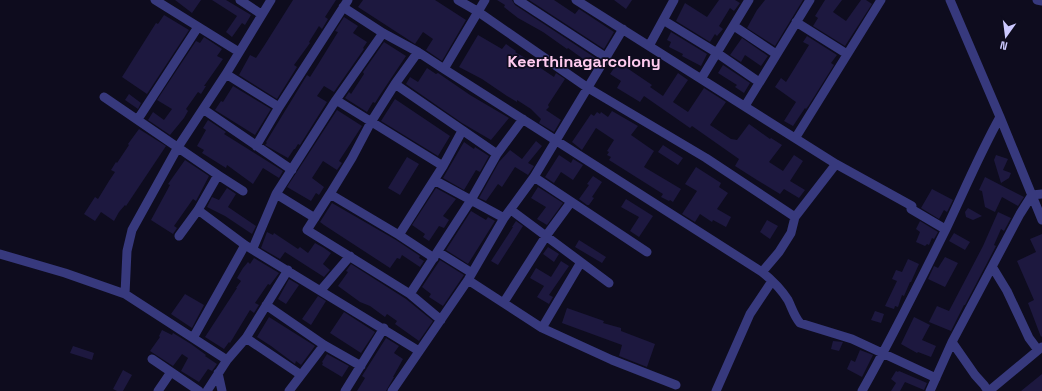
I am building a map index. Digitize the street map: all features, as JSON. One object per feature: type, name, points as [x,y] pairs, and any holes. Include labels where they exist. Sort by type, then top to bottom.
[{"type":"street","points":[[155,0],[239,52]]},
{"type":"street","points":[[240,0],[261,14]]},
{"type":"street","points":[[125,294],[127,251],[132,230],[178,147],[226,74],[261,14],[271,0]]},
{"type":"street","points":[[458,0],[477,11],[588,88],[706,158],[795,217]]},
{"type":"street","points":[[444,68],[485,0]]},
{"type":"street","points":[[518,0],[607,58]]},
{"type":"street","points":[[576,0],[796,137],[836,164],[911,207],[945,229]]},
{"type":"street","points":[[649,46],[674,0]]},
{"type":"street","points":[[701,79],[749,0]]},
{"type":"street","points":[[745,106],[810,0]]},
{"type":"street","points":[[796,137],[881,0]]},
{"type":"street","points":[[950,0],[1042,220]]},
{"type":"street","points":[[1037,0],[1042,1]]},
{"type":"street","points":[[256,146],[279,107],[345,4],[383,33],[444,68],[762,272],[772,281],[788,300],[796,318],[800,323],[852,339],[936,378]]},
{"type":"street","points":[[663,20],[717,53],[759,82]]},
{"type":"street","points":[[796,22],[848,54]]},
{"type":"street","points":[[734,26],[776,54]]},
{"type":"street","points":[[138,119],[198,27]]},
{"type":"street","points":[[392,391],[470,276],[504,218],[534,178],[623,29]]},
{"type":"street","points":[[193,338],[249,247],[276,194],[336,100],[383,33]]},
{"type":"street","points":[[418,52],[395,84],[371,122],[352,158],[316,218],[307,230],[410,294],[441,320]]},
{"type":"street","points":[[226,74],[279,107]]},
{"type":"street","points":[[395,84],[497,154]]},
{"type":"street","points":[[104,97],[243,191]]},
{"type":"street","points":[[336,100],[443,166]]},
{"type":"street","points":[[203,109],[292,170]]},
{"type":"street","points":[[862,391],[883,353],[945,229],[986,142],[1000,117]]},
{"type":"street","points":[[410,294],[471,200],[497,154],[523,119]]},
{"type":"street","points":[[399,235],[443,166],[462,131]]},
{"type":"street","points":[[762,272],[779,252],[791,233],[795,217],[836,164]]},
{"type":"street","points":[[179,236],[198,210],[218,175]]},
{"type":"street","points":[[534,178],[647,252]]},
{"type":"street","points":[[434,180],[504,218]]},
{"type":"street","points":[[276,194],[316,218]]},
{"type":"street","points":[[330,194],[470,276],[542,328],[612,360],[676,385]]},
{"type":"street","points":[[1032,195],[1042,194]]},
{"type":"street","points":[[930,391],[952,342],[993,268],[1020,214],[1032,195]]},
{"type":"street","points":[[504,302],[546,236],[571,202]]},
{"type":"street","points":[[198,210],[249,247],[420,350]]},
{"type":"street","points":[[511,210],[609,283]]},
{"type":"street","points":[[0,254],[125,294],[227,360]]},
{"type":"street","points":[[321,290],[350,256]]},
{"type":"street","points":[[542,328],[581,262]]},
{"type":"street","points":[[952,342],[975,375],[989,391],[1040,348],[1029,338],[1007,291],[993,268]]},
{"type":"street","points":[[207,391],[227,360],[246,338],[288,270]]},
{"type":"street","points":[[716,391],[750,314],[772,281]]},
{"type":"street","points":[[266,305],[324,345],[361,366]]},
{"type":"street","points":[[345,391],[384,328]]},
{"type":"street","points":[[246,338],[301,375]]},
{"type":"street","points":[[289,391],[324,345]]},
{"type":"street","points":[[152,359],[199,391]]},
{"type":"street","points":[[158,391],[171,372]]},
{"type":"street","points":[[218,373],[222,391]]},
{"type":"building","points":[[175,0],[201,0],[192,13]]},
{"type":"building","points":[[212,0],[226,0],[251,15],[245,25],[242,23],[232,37],[226,32],[237,16]]},
{"type":"building","points":[[293,0],[336,0],[325,17],[328,19],[322,29],[319,26],[309,42],[310,43],[294,65],[297,67],[277,99],[239,75],[250,55],[256,58]]},
{"type":"building","points":[[363,0],[435,0],[466,20],[442,61],[426,50],[433,39],[423,32],[415,44],[358,7]]},
{"type":"building","points":[[497,0],[512,0],[515,5],[597,59],[594,62],[592,60],[589,63],[543,32],[518,18],[504,7],[505,5]]},
{"type":"building","points":[[529,0],[554,0],[575,14],[579,9],[614,32],[604,49]]},
{"type":"building","points":[[614,0],[632,0],[626,9]]},
{"type":"building","points":[[719,0],[735,0],[740,3],[734,11],[730,8],[719,26],[723,29],[717,36],[715,34],[710,42],[676,21],[685,3],[707,17]]},
{"type":"building","points":[[765,0],[803,0],[775,46],[747,28],[757,10]]},
{"type":"building","points":[[825,0],[842,0],[833,12],[846,21],[861,0],[866,0],[872,4],[845,46],[813,26],[818,18],[815,16]]},
{"type":"building","points":[[164,15],[189,30],[147,94],[122,77],[156,23],[158,24]]},
{"type":"building","points":[[344,17],[358,26],[353,33],[367,42],[363,48],[364,49],[334,92],[324,86],[317,96],[327,102],[300,145],[298,144],[288,158],[265,145],[267,143],[266,142],[307,75],[310,77],[317,66],[338,32],[335,31]]},
{"type":"building","points":[[671,32],[707,54],[701,66],[669,47],[671,42],[667,40]]},
{"type":"building","points":[[478,35],[502,49],[506,44],[516,51],[515,52],[554,77],[556,73],[565,79],[546,110],[561,120],[554,132],[539,123],[541,119],[531,109],[517,100],[517,102],[507,96],[482,79],[459,67]]},
{"type":"building","points":[[807,36],[837,55],[831,63],[834,65],[809,105],[806,109],[805,108],[793,126],[784,121],[796,102],[775,87],[781,78],[786,82],[809,45],[803,42]]},
{"type":"building","points":[[204,37],[222,49],[217,56],[223,59],[204,86],[206,86],[201,94],[198,92],[186,109],[188,111],[184,118],[170,135],[148,120],[153,112],[164,120],[172,109],[157,100],[196,41],[200,43]]},
{"type":"building","points":[[742,38],[768,56],[761,66],[745,55],[741,62],[730,55]]},
{"type":"building","points":[[384,42],[406,56],[375,103],[373,102],[367,112],[345,98],[349,92],[351,94],[364,74],[363,72]]},
{"type":"building","points":[[619,61],[652,85],[650,87],[663,96],[678,73],[688,80],[673,102],[688,112],[704,88],[726,102],[710,125],[731,139],[737,140],[749,124],[770,139],[771,138],[782,145],[769,162],[783,171],[794,155],[803,161],[790,181],[805,190],[799,198],[784,189],[780,194],[735,166],[739,159],[692,126],[690,128],[644,96],[640,102],[617,88],[621,81],[610,74]]},
{"type":"building","points":[[723,65],[750,83],[744,93],[735,87],[737,85],[718,73]]},
{"type":"building","points":[[427,68],[436,74],[438,73],[470,95],[509,118],[491,140],[462,123],[406,84],[410,77],[418,82]]},
{"type":"building","points":[[233,86],[271,109],[255,135],[215,110],[221,101],[223,102]]},
{"type":"building","points":[[129,94],[141,103],[138,109],[125,100]]},
{"type":"building","points":[[395,99],[450,136],[438,156],[381,121]]},
{"type":"building","points":[[337,110],[362,126],[339,161],[342,163],[337,170],[323,161],[312,178],[324,187],[319,195],[316,193],[311,201],[287,187]]},
{"type":"building","points":[[612,111],[638,126],[631,135],[654,151],[644,167],[681,189],[673,202],[661,197],[663,194],[609,160],[611,157],[607,155],[609,152],[607,151],[614,140],[596,128],[582,150],[572,142],[591,114],[594,116],[597,112],[600,114],[601,112],[608,117]]},
{"type":"building","points":[[208,120],[226,132],[224,134],[283,171],[279,178],[263,168],[253,184],[227,165],[226,168],[202,153],[204,150],[197,146],[206,130],[203,128]]},
{"type":"building","points":[[139,129],[166,146],[126,206],[125,205],[119,212],[114,221],[101,212],[95,221],[84,214],[95,197],[98,199],[115,172],[111,170]]},
{"type":"building","points":[[536,141],[542,146],[528,163],[534,166],[528,175],[515,167],[502,187],[498,184],[486,201],[479,198],[499,162],[510,150],[522,159]]},
{"type":"building","points":[[464,142],[474,149],[475,147],[489,156],[480,172],[476,170],[464,190],[443,178]]},
{"type":"building","points":[[663,145],[683,158],[678,165],[658,152]]},
{"type":"building","points":[[559,155],[571,163],[573,159],[583,165],[573,180],[561,172],[554,183],[545,177]]},
{"type":"building","points":[[996,155],[1008,159],[1003,170],[1011,173],[1009,178],[1001,183],[994,160]]},
{"type":"building","points":[[407,157],[419,164],[400,195],[388,188]]},
{"type":"building","points":[[185,160],[209,176],[196,201],[193,199],[174,226],[177,228],[173,234],[151,220],[170,185],[168,184]]},
{"type":"building","points":[[696,167],[721,183],[719,187],[728,193],[717,209],[731,217],[726,227],[713,220],[712,222],[700,214],[695,222],[682,214],[697,191],[685,184]]},
{"type":"building","points":[[593,176],[602,182],[592,197],[594,198],[589,205],[587,205],[579,199],[589,185],[587,184]]},
{"type":"building","points":[[985,177],[1024,197],[1018,206],[1002,197],[995,212],[985,207],[982,191],[979,190]]},
{"type":"building","points":[[538,187],[563,203],[547,225],[537,219],[546,207],[531,198]]},
{"type":"building","points":[[227,188],[236,194],[228,207],[256,226],[252,234],[225,216],[207,207],[212,197],[219,200]]},
{"type":"building","points":[[436,188],[456,199],[443,216],[449,220],[444,228],[439,226],[429,241],[423,237],[425,234],[412,225]]},
{"type":"building","points":[[932,189],[953,200],[947,212],[944,210],[939,219],[921,208]]},
{"type":"building","points":[[626,199],[653,216],[639,237],[630,231],[639,217],[621,207]]},
{"type":"building","points":[[332,203],[396,240],[420,256],[419,258],[424,261],[420,267],[402,255],[400,259],[397,258],[390,268],[324,225],[320,222]]},
{"type":"building","points":[[968,208],[982,216],[973,220],[966,217],[965,212]]},
{"type":"building","points":[[471,211],[486,220],[488,217],[495,221],[468,264],[446,250]]},
{"type":"building","points":[[998,212],[1011,218],[1004,231],[1001,229],[994,245],[996,246],[951,331],[929,322],[937,306],[949,311],[983,246]]},
{"type":"building","points":[[767,220],[778,226],[770,239],[760,232]]},
{"type":"building","points":[[516,221],[523,226],[498,265],[491,261]]},
{"type":"building","points":[[920,221],[938,232],[934,239],[932,238],[929,245],[927,244],[925,246],[916,242],[920,232],[916,229]]},
{"type":"building","points":[[267,232],[273,235],[274,233],[298,249],[300,247],[308,253],[315,243],[324,248],[331,253],[323,264],[330,270],[324,277],[285,252],[280,259],[261,248]]},
{"type":"building","points":[[954,233],[970,242],[965,250],[949,241]]},
{"type":"building","points":[[1042,234],[1041,337],[1028,303],[1034,300],[1017,261],[1036,252],[1030,239]]},
{"type":"building","points":[[579,240],[606,257],[602,263],[575,247]]},
{"type":"building","points":[[548,247],[559,254],[554,262],[543,254]]},
{"type":"building","points":[[945,257],[958,263],[945,287],[928,279],[934,266],[938,268]]},
{"type":"building","points":[[254,258],[279,273],[270,285],[268,284],[255,303],[259,305],[254,313],[250,310],[230,343],[229,342],[224,349],[205,337],[241,281],[237,278],[243,268],[248,262],[250,264]]},
{"type":"building","points":[[908,259],[919,264],[911,282],[904,296],[902,295],[898,307],[895,306],[894,309],[885,306],[897,281],[892,279],[896,270],[902,272]]},
{"type":"building","points":[[440,260],[464,275],[443,306],[429,297],[431,294],[422,287]]},
{"type":"building","points":[[561,261],[569,266],[549,295],[553,297],[549,304],[537,297],[544,286],[530,278],[536,268],[551,277]]},
{"type":"building","points":[[351,264],[406,299],[433,321],[419,341],[395,324],[397,321],[387,314],[385,317],[370,306],[360,302],[338,286],[348,272],[346,271]]},
{"type":"building","points":[[289,279],[299,285],[286,304],[278,299]]},
{"type":"building","points":[[185,294],[204,305],[192,328],[171,314]]},
{"type":"building","points":[[318,296],[326,301],[311,325],[302,319]]},
{"type":"building","points":[[567,308],[604,321],[603,323],[621,328],[621,331],[655,344],[647,367],[619,356],[622,345],[562,323]]},
{"type":"building","points":[[875,311],[884,314],[881,323],[871,320]]},
{"type":"building","points":[[344,312],[375,332],[361,353],[330,333]]},
{"type":"building","points":[[269,317],[315,346],[301,365],[296,361],[295,364],[257,337]]},
{"type":"building","points":[[914,317],[930,325],[922,340],[936,346],[931,357],[918,352],[917,353],[901,344]]},
{"type":"building","points":[[162,330],[172,335],[173,333],[191,344],[217,364],[212,371],[208,369],[199,382],[181,371],[188,358],[182,354],[173,366],[150,351],[160,337],[159,336]]},
{"type":"building","points":[[386,338],[399,346],[394,353],[403,359],[394,377],[386,391],[357,391],[365,378],[362,376]]},
{"type":"building","points":[[833,341],[843,342],[839,351],[831,349]]},
{"type":"building","points":[[73,346],[94,353],[92,360],[70,353]]},
{"type":"building","points":[[860,350],[873,355],[862,377],[847,369],[851,360],[855,362]]},
{"type":"building","points":[[327,354],[349,366],[342,377],[322,365],[322,362]]},
{"type":"building","points":[[123,370],[132,375],[123,391],[117,391],[113,389]]},
{"type":"building","points":[[896,371],[927,383],[924,390],[905,382],[900,391],[891,391],[896,383],[891,379]]},
{"type":"building","points":[[1042,374],[1042,391],[1021,391]]},
{"type":"district","name":"Keerthinagarcolony","points":[[584,61]]}]
